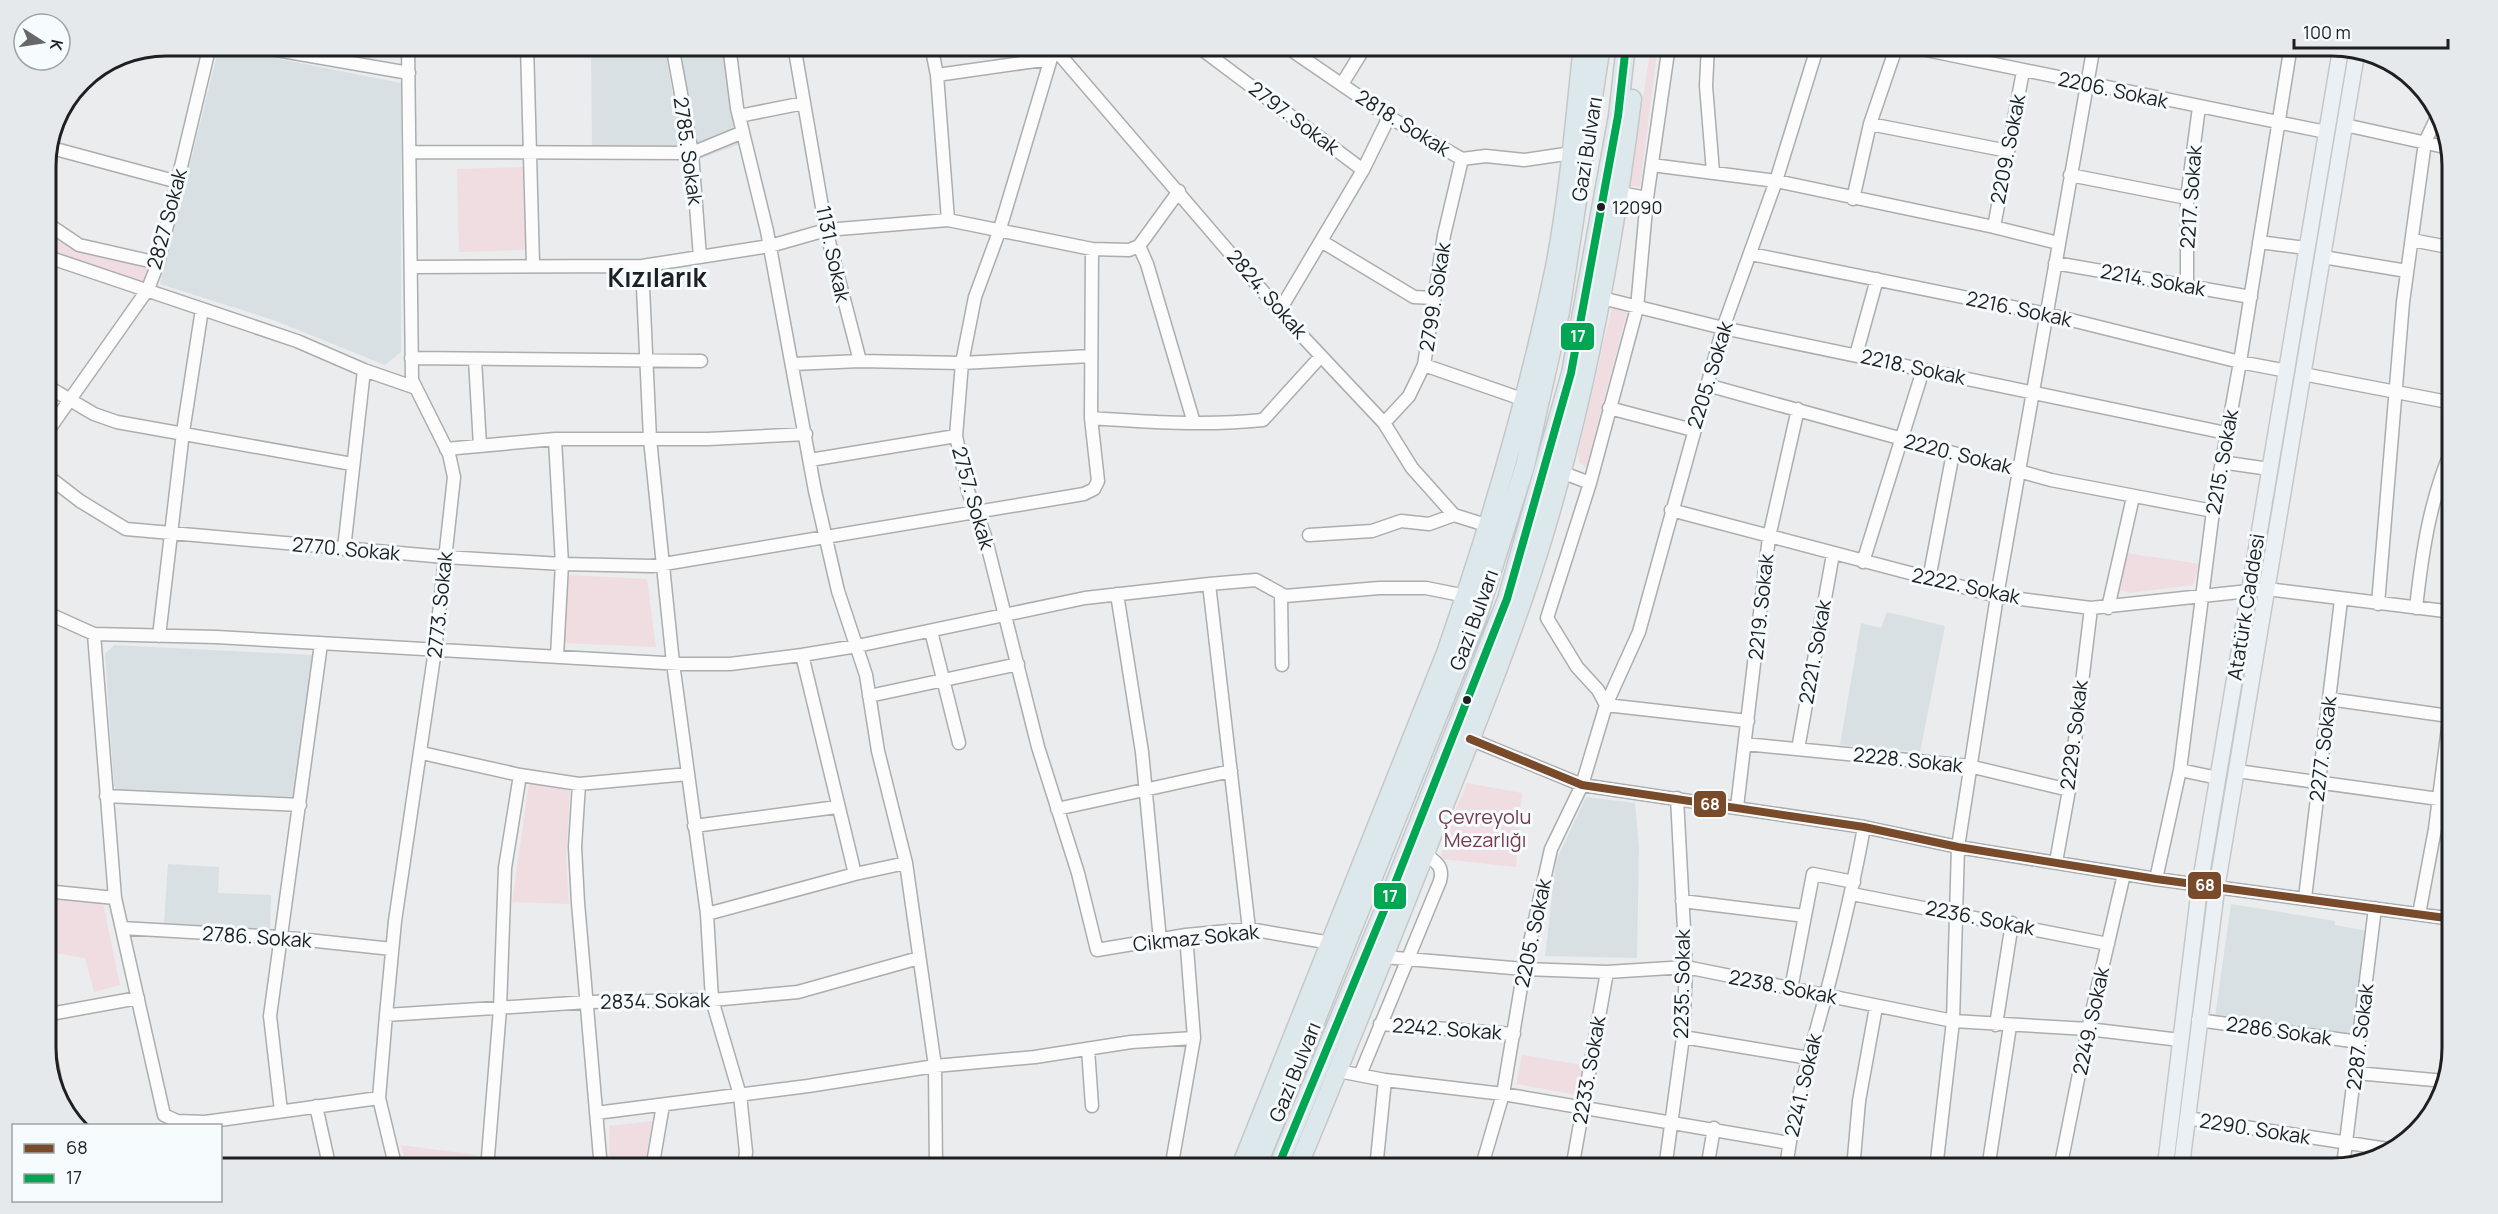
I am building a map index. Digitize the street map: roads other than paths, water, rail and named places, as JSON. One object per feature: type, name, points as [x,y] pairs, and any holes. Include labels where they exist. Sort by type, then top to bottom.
[{"type":"highway","points":[[1244,1158],[1446,653],[1489,526],[1524,400],[1555,264],[1572,153],[1583,56]]},
{"type":"highway","points":[[1572,153],[1595,98],[1586,56]]},
{"type":"highway","name":"Gazi Bulvarı","points":[[1260,1158],[1477,618],[1515,499],[1525,466],[1560,312],[1600,56]]},
{"type":"highway","name":"Gazi Bulvarı","points":[[1282,1158],[1390,896],[1507,599],[1571,373],[1628,56]]},
{"type":"highway","points":[[1302,1158],[1470,739],[1513,624],[1561,472],[1602,298],[1620,193],[1632,98],[1630,56]]},
{"type":"main road","name":"Atatürk Caddesi","points":[[2166,1158],[2200,884],[2339,56]]},
{"type":"main road","name":"Atatürk Caddesi","points":[[2182,1158],[2198,1020],[2217,886],[2356,58]]},
{"type":"street","name":"2827 Sokak","points":[[56,420],[148,289],[158,263],[207,56]]},
{"type":"street","points":[[311,56],[409,73]]},
{"type":"street","name":"2773. Sokak","points":[[393,1158],[379,1098],[386,1015],[393,949],[422,753],[454,477],[446,448],[412,380],[408,56]]},
{"type":"street","points":[[527,56],[533,264]]},
{"type":"street","name":"2785. Sokak","points":[[674,56],[692,153],[700,257]]},
{"type":"street","points":[[731,56],[739,116],[770,246],[825,537],[838,591],[857,646],[869,696],[878,751],[906,864],[935,1066],[936,1158]]},
{"type":"street","name":"1131. Sokak","points":[[796,56],[826,230],[860,361]]},
{"type":"street","points":[[933,56],[937,75],[948,219]]},
{"type":"street","points":[[937,75],[1029,56]]},
{"type":"street","name":"2757. Sokak","points":[[1052,56],[999,232],[975,297],[962,363],[956,436],[968,491],[985,536],[1038,747],[1078,873],[1096,950]]},
{"type":"street","name":"2824. Sokak","points":[[1057,56],[1179,191],[1280,310],[1384,423],[1412,468],[1454,515]]},
{"type":"street","name":"2797. Sokak","points":[[1211,56],[1363,170]]},
{"type":"street","name":"2818. Sokak","points":[[1300,56],[1389,117],[1462,159],[1486,156],[1524,160],[1572,153]]},
{"type":"street","points":[[1342,84],[1359,56]]},
{"type":"street","points":[[1667,56],[1647,198],[1637,308],[1590,483],[1547,618],[1577,667],[1598,690],[1606,705],[1748,721]]},
{"type":"street","points":[[1707,56],[1706,86],[1713,172]]},
{"type":"street","name":"2205. Sokak","points":[[1484,1158],[1503,1094],[1524,969],[1551,849],[1582,785],[1606,705],[1640,632],[1671,510],[1723,328],[1776,181],[1815,56]]},
{"type":"street","points":[[1853,199],[1870,124],[1895,56]]},
{"type":"street","name":"2206. Sokak","points":[[1951,56],[2326,132]]},
{"type":"street","points":[[1937,1158],[1953,1021],[1958,847],[1969,766],[2091,56]]},
{"type":"street","name":"2215. Sokak","points":[[2156,879],[2180,770],[2213,511],[2251,297],[2288,56]]},
{"type":"street","name":"2209. Sokak","points":[[1994,226],[2023,71]]},
{"type":"street","points":[[739,116],[804,103]]},
{"type":"street","name":"2217. Sokak","points":[[2187,287],[2187,198],[2199,107]]},
{"type":"street","points":[[1280,310],[1363,170],[1389,117]]},
{"type":"street","points":[[2378,604],[2408,271],[2425,142],[2434,123]]},
{"type":"street","points":[[1870,124],[2008,151]]},
{"type":"street","points":[[2345,125],[2440,146]]},
{"type":"street","points":[[411,152],[692,153],[743,132]]},
{"type":"street","points":[[56,149],[178,182]]},
{"type":"street","name":"2799. Sokak","points":[[1384,423],[1409,396],[1424,365],[1444,236],[1462,159]]},
{"type":"street","points":[[1652,165],[1776,181],[1853,199],[1994,226],[2058,243]]},
{"type":"street","points":[[2070,174],[2187,198]]},
{"type":"street","points":[[412,267],[533,264],[642,266],[770,246],[826,230],[948,219],[999,232],[1092,249],[1129,250],[1139,246],[1179,191]]},
{"type":"street","points":[[1620,193],[1647,198]]},
{"type":"street","points":[[56,229],[79,245],[158,263]]},
{"type":"street","points":[[2412,240],[2442,246]]},
{"type":"street","points":[[1321,241],[1414,297],[1434,298]]},
{"type":"street","points":[[2259,242],[2306,248]]},
{"type":"street","points":[[1139,246],[1147,264],[1194,423]]},
{"type":"street","points":[[1092,249],[1091,418],[1194,423],[1263,420],[1321,356]]},
{"type":"street","name":"2216. Sokak","points":[[1751,254],[2047,314],[2240,362],[2287,371]]},
{"type":"street","points":[[2323,257],[2408,271]]},
{"type":"street","points":[[56,260],[297,341],[364,370],[416,388]]},
{"type":"street","name":"2214. Sokak","points":[[2055,263],[2251,297]]},
{"type":"street","points":[[642,266],[650,439],[674,663],[707,914],[712,1000],[740,1095],[745,1158]]},
{"type":"street","points":[[1856,355],[1877,279]]},
{"type":"street","name":"2218. Sokak","points":[[1602,298],[1723,328],[2226,433]]},
{"type":"street","points":[[159,636],[183,432],[202,309]]},
{"type":"street","points":[[793,364],[860,361],[962,363],[1091,356]]},
{"type":"street","points":[[411,358],[700,361]]},
{"type":"street","points":[[475,359],[480,446]]},
{"type":"street","points":[[1424,365],[1524,400]]},
{"type":"street","points":[[344,549],[364,370]]},
{"type":"street","points":[[1863,562],[1899,439],[1923,370]]},
{"type":"street","points":[[2303,374],[2442,401]]},
{"type":"street","name":"2220. Sokak","points":[[1707,385],[1798,408],[1899,439],[2051,480],[2213,511]]},
{"type":"street","points":[[56,391],[110,419],[352,464]]},
{"type":"street","points":[[1609,408],[1694,430]]},
{"type":"street","name":"2219. Sokak","points":[[1737,807],[1769,537],[1798,408]]},
{"type":"street","name":"2770. Sokak","points":[[56,482],[80,501],[126,529],[445,557],[562,564],[665,565],[1084,494],[1094,489],[1098,481],[1091,418]]},
{"type":"street","points":[[446,448],[555,439],[650,439],[806,434]]},
{"type":"street","points":[[810,460],[956,436]]},
{"type":"street","points":[[555,439],[562,564],[557,656]]},
{"type":"street","points":[[1929,579],[1953,453]]},
{"type":"street","points":[[2221,462],[2269,469]]},
{"type":"street","points":[[2416,608],[2422,557],[2442,471]]},
{"type":"street","points":[[1561,472],[1590,483]]},
{"type":"street","points":[[2108,608],[2133,497]]},
{"type":"street","name":"2222. Sokak","points":[[1671,510],[1997,596],[2091,608],[2108,608],[2202,596],[2249,593],[2267,589]]},
{"type":"street","points":[[1309,536],[1372,531],[1401,521],[1428,524],[1454,515],[1489,526]]},
{"type":"street","name":"2221. Sokak","points":[[1798,749],[1833,554]]},
{"type":"street","points":[[56,617],[94,634],[730,664],[857,646],[1085,598],[1209,584],[1256,580],[1281,595],[1426,588],[1466,596]]},
{"type":"street","points":[[1209,584],[1250,929]]},
{"type":"street","points":[[2267,589],[2442,611]]},
{"type":"street","points":[[1117,594],[1146,789],[1160,940]]},
{"type":"street","points":[[1281,595],[1282,665]]},
{"type":"street","name":"2277. Sokak","points":[[2305,898],[2341,600]]},
{"type":"street","name":"2229. Sokak","points":[[2056,862],[2068,790],[2091,608]]},
{"type":"street","points":[[931,631],[959,743]]},
{"type":"street","points":[[94,634],[115,898],[164,1115],[168,1119],[205,1122],[379,1098]]},
{"type":"street","points":[[281,1111],[270,1016],[279,937],[300,805],[321,644]]},
{"type":"street","points":[[802,655],[855,874]]},
{"type":"street","points":[[869,696],[1018,664]]},
{"type":"street","points":[[2329,699],[2442,715]]},
{"type":"street","points":[[1470,739],[1582,785],[1864,827],[1958,847],[2156,879],[2442,917]]},
{"type":"street","name":"2228. Sokak","points":[[1745,744],[1969,766],[2068,790]]},
{"type":"street","points":[[422,753],[520,775],[579,784],[688,774]]},
{"type":"street","points":[[2180,770],[2218,778]]},
{"type":"street","points":[[1058,809],[1231,771]]},
{"type":"street","points":[[2237,771],[2442,799]]},
{"type":"street","points":[[2419,914],[2442,773]]},
{"type":"street","points":[[488,1158],[500,1009],[505,868],[520,775]]},
{"type":"street","points":[[579,784],[575,847],[600,1158]]},
{"type":"street","points":[[106,796],[300,805]]},
{"type":"street","name":"2235. Sokak","points":[[1667,1158],[1683,1037],[1686,967],[1677,798]]},
{"type":"street","points":[[694,826],[837,807]]},
{"type":"street","name":"2241. Sokak","points":[[1788,1158],[1809,1058],[1853,888],[1864,827]]},
{"type":"street","points":[[1360,1075],[1409,960],[1443,872],[1439,865],[1425,854]]},
{"type":"street","points":[[707,914],[855,874],[906,864]]},
{"type":"street","name":"2236. Sokak","points":[[1805,916],[1813,874],[1853,888],[1957,913],[2108,944]]},
{"type":"street","name":"2249. Sokak","points":[[2062,1158],[2088,1029],[2124,874]]},
{"type":"street","points":[[56,892],[115,898]]},
{"type":"street","points":[[1682,901],[1805,916],[1791,989]]},
{"type":"street","name":"2287. Sokak","points":[[2344,1157],[2375,908]]},
{"type":"street","points":[[1996,1025],[2012,923]]},
{"type":"street","name":"2786. Sokak","points":[[122,928],[279,937],[393,949]]},
{"type":"street","name":"Cikmaz Sokak","points":[[1096,950],[1186,935],[1250,929],[1331,943]]},
{"type":"street","points":[[1173,1158],[1194,1038],[1186,935]]},
{"type":"street","name":"2238. Sokak","points":[[1384,957],[1524,969],[1607,972],[1686,967],[1791,989],[1826,993],[1876,1007],[1953,1021],[2088,1029],[2180,1040]]},
{"type":"street","name":"2834. Sokak","points":[[386,1015],[588,1002],[712,1000],[798,992],[919,958]]},
{"type":"street","name":"2233. Sokak","points":[[1574,1158],[1607,972]]},
{"type":"street","points":[[56,1013],[138,998]]},
{"type":"street","points":[[1854,1158],[1859,1101],[1876,1007]]},
{"type":"street","name":"2286 Sokak","points":[[2198,1020],[2359,1042]]},
{"type":"street","name":"2242. Sokak","points":[[1380,1024],[1514,1034]]},
{"type":"street","points":[[1990,1158],[2010,1026]]},
{"type":"street","points":[[1683,1037],[1809,1058]]},
{"type":"street","points":[[596,1113],[740,1095],[935,1066],[1035,1057],[1131,1042],[1194,1038]]},
{"type":"street","points":[[1088,1049],[1092,1106]]},
{"type":"street","points":[[1338,1071],[1385,1080],[1503,1094],[1714,1128],[1790,1143]]},
{"type":"street","points":[[2356,1073],[2438,1080]]},
{"type":"street","points":[[1377,1158],[1385,1080]]},
{"type":"street","points":[[654,1158],[663,1105]]},
{"type":"street","points":[[316,1106],[328,1158]]},
{"type":"street","name":"2290. Sokak","points":[[2187,1118],[2380,1148]]},
{"type":"street","points":[[1709,1158],[1714,1128]]},
{"type":"place","name":"12090","points":[[1601,207]]},
{"type":"district","name":"Kızılarık","points":[[657,278]]},
{"type":"park label","name":"Çevreyolu Mezarlığı","points":[[1485,828]]}]
